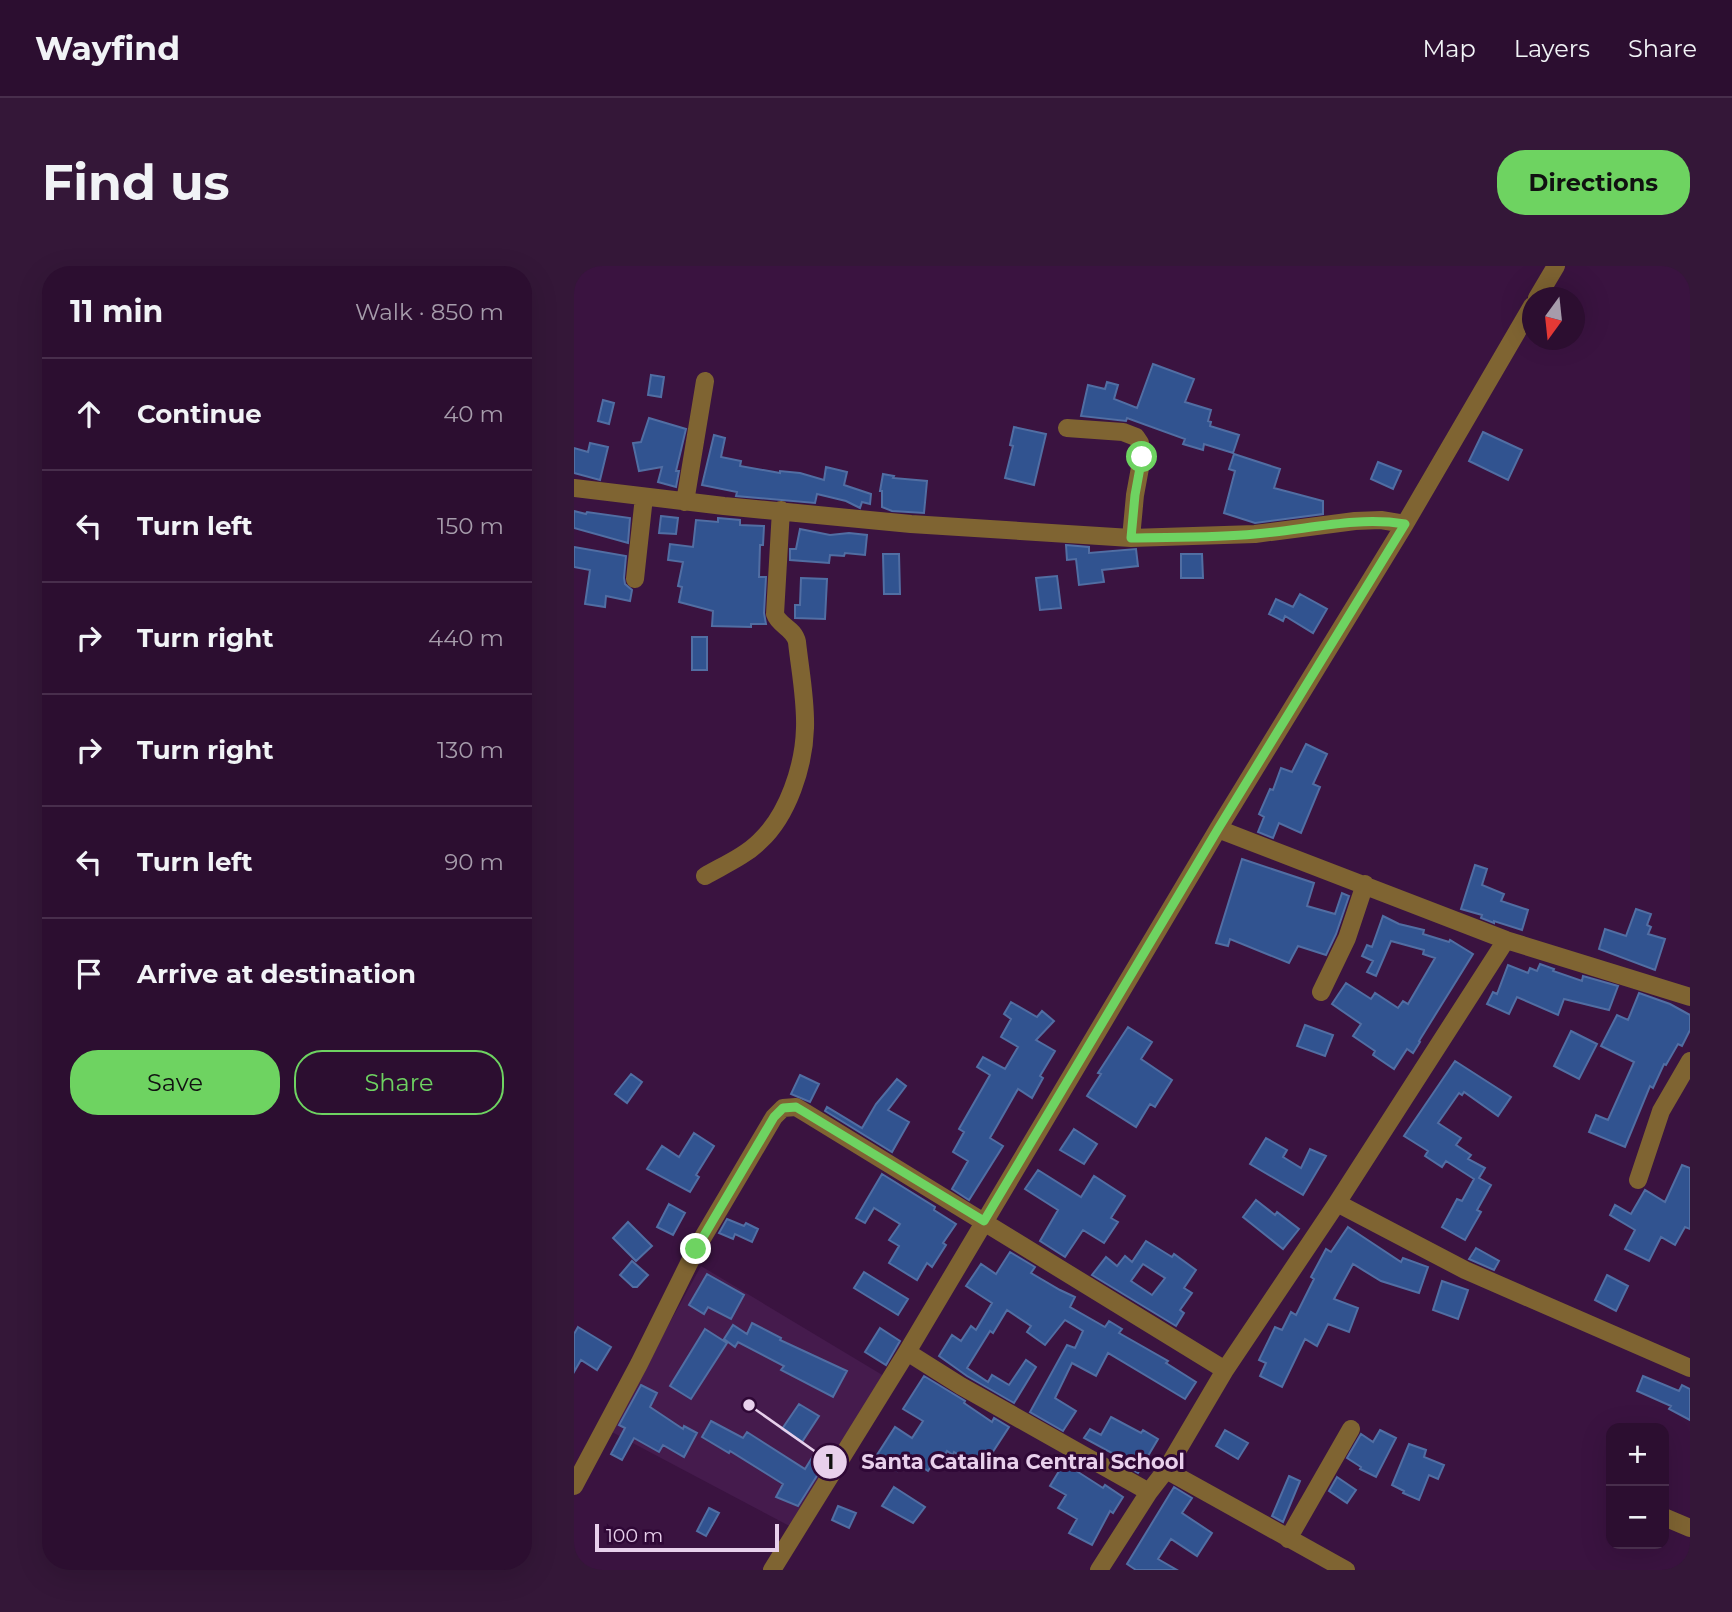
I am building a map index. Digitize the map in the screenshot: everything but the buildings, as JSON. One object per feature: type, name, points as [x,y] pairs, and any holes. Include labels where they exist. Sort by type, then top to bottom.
[{"type":"street","points":[[1544,287],[1556,266]]},
{"type":"street","points":[[772,1570],[907,1352],[1218,829],[1405,524],[1522,323]]},
{"type":"street","points":[[685,502],[705,381]]},
{"type":"street","points":[[1067,428],[1123,432],[1136,437],[1140,443],[1142,457],[1131,538]]},
{"type":"street","points":[[574,488],[685,502],[911,524],[1131,538],[1255,534],[1381,520],[1405,524]]},
{"type":"street","points":[[635,579],[644,497]]},
{"type":"street","points":[[705,876],[748,851],[781,816],[804,745],[806,726],[797,642],[793,632],[779,622],[775,614],[781,510]]},
{"type":"street","points":[[1218,829],[1506,940],[1690,997]]},
{"type":"street","points":[[1321,992],[1348,938],[1365,884]]},
{"type":"street","points":[[1099,1570],[1166,1470],[1225,1370],[1337,1203],[1506,940]]},
{"type":"street","points":[[1638,1180],[1661,1111],[1690,1061]]},
{"type":"street","points":[[574,1486],[696,1249],[774,1117],[783,1108],[796,1107],[1225,1370]]},
{"type":"street","points":[[1337,1203],[1465,1270],[1690,1368]]},
{"type":"street","points":[[907,1352],[961,1386],[1149,1492]]},
{"type":"street","points":[[1288,1539],[1351,1429]]},
{"type":"street","points":[[1166,1470],[1346,1570]]},
{"type":"street","points":[[1669,1519],[1690,1528]]},
{"type":"shaded area","points":[[701,1266],[889,1379],[797,1530],[610,1431]]},
{"type":"place","name":"Santa Catalina Central School","points":[[749,1405]]},
{"type":"route","points":[[696,1249],[774,1117],[783,1108],[796,1107],[984,1221],[1218,829],[1405,524],[1381,520],[1255,534],[1131,538],[1142,457]]}]
